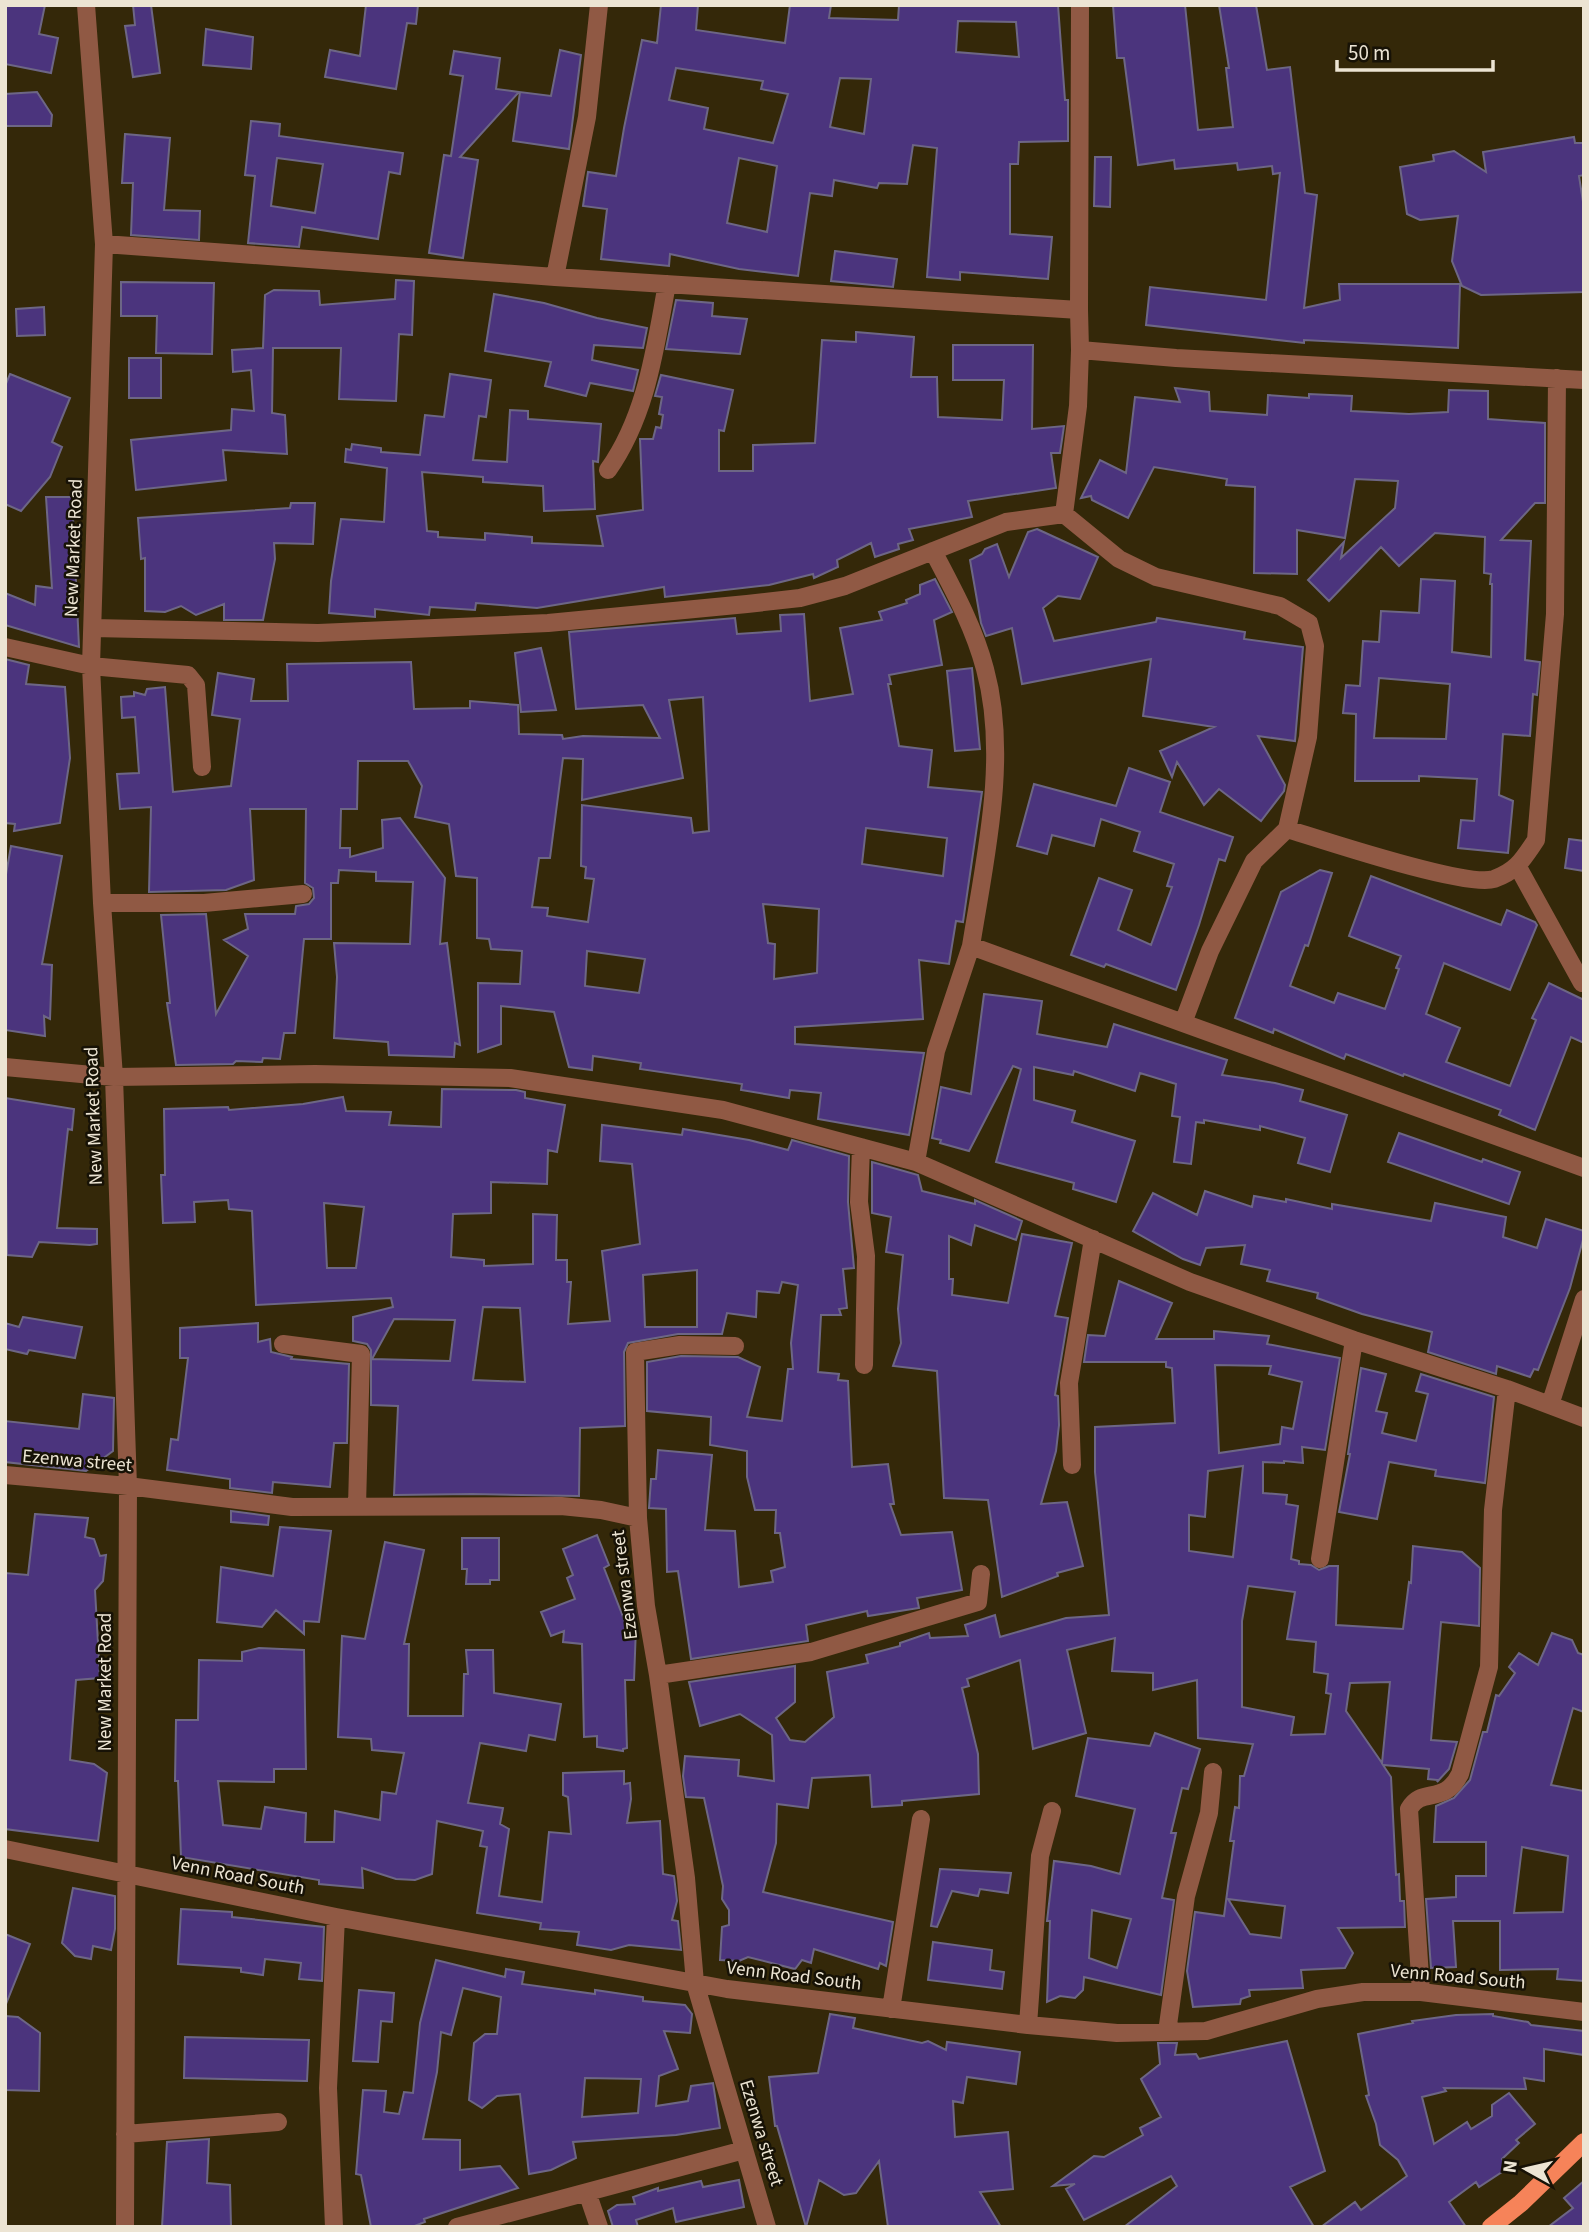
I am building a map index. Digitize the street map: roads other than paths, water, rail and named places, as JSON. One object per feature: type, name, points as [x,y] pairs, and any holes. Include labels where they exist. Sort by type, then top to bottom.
[{"type":"main road","points":[[1492,2227],[1584,2142]]},
{"type":"street","name":"New Market Road","points":[[86,5],[104,244],[91,666],[102,903],[114,1077],[128,1486],[125,2227]]},
{"type":"street","points":[[555,277],[587,117],[599,5]]},
{"type":"street","points":[[1064,514],[1078,406],[1080,350],[1080,5]]},
{"type":"street","points":[[104,244],[555,277],[1079,310]]},
{"type":"street","points":[[608,470],[617,457],[647,388],[667,284]]},
{"type":"street","points":[[1080,350],[1176,358],[1584,380]]},
{"type":"street","points":[[1286,829],[1460,879],[1492,880],[1518,867],[1536,840],[1555,614],[1557,379]]},
{"type":"street","points":[[93,628],[318,633],[548,623],[800,598],[845,586],[1006,522],[1064,514],[1119,559],[1156,577],[1280,606],[1309,622],[1315,646],[1308,737],[1286,829],[1254,861],[1210,951],[1183,1023]]},
{"type":"street","points":[[916,1162],[936,1051],[971,946],[992,816],[995,733],[985,669],[963,607],[933,551]]},
{"type":"street","points":[[5,647],[91,666],[188,676],[195,685],[202,767]]},
{"type":"street","points":[[1518,867],[1581,983]]},
{"type":"street","points":[[102,903],[204,902],[303,894]]},
{"type":"street","points":[[971,946],[1584,1167]]},
{"type":"street","points":[[5,1067],[114,1077],[315,1074],[510,1078],[723,1110],[916,1162],[1190,1282],[1354,1340],[1507,1389],[1584,1418]]},
{"type":"street","points":[[861,1147],[859,1202],[866,1256],[864,1365]]},
{"type":"street","points":[[1072,1465],[1069,1383],[1093,1239]]},
{"type":"street","points":[[1550,1405],[1584,1299]]},
{"type":"street","points":[[1320,1559],[1354,1340]]},
{"type":"street","points":[[283,1344],[361,1354],[357,1506]]},
{"type":"street","points":[[638,1518],[635,1352],[680,1345],[734,1346]]},
{"type":"street","points":[[1421,1992],[1409,1809],[1416,1800],[1448,1791],[1454,1786],[1460,1774],[1489,1667],[1493,1510],[1507,1389]]},
{"type":"street","name":"Ezenwa street","points":[[5,1475],[128,1486],[292,1507],[561,1506],[601,1510],[638,1518],[646,1606],[686,1878],[695,1983],[767,2227]]},
{"type":"street","points":[[658,1675],[811,1652],[978,1602],[981,1574]]},
{"type":"street","points":[[1167,2032],[1186,1896],[1209,1813],[1213,1772]]},
{"type":"street","points":[[1028,2025],[1040,1856],[1052,1811]]},
{"type":"street","points":[[891,2009],[922,1819]]},
{"type":"street","name":"Venn Road South","points":[[5,1849],[336,1917],[695,1983],[1028,2025],[1117,2033],[1206,2031],[1317,1999],[1363,1992],[1421,1992],[1584,2012]]},
{"type":"street","points":[[334,2227],[328,2088],[336,1917]]},
{"type":"street","points":[[125,2134],[278,2122]]},
{"type":"street","points":[[457,2227],[744,2150]]},
{"type":"street","points":[[587,2192],[599,2227]]}]
